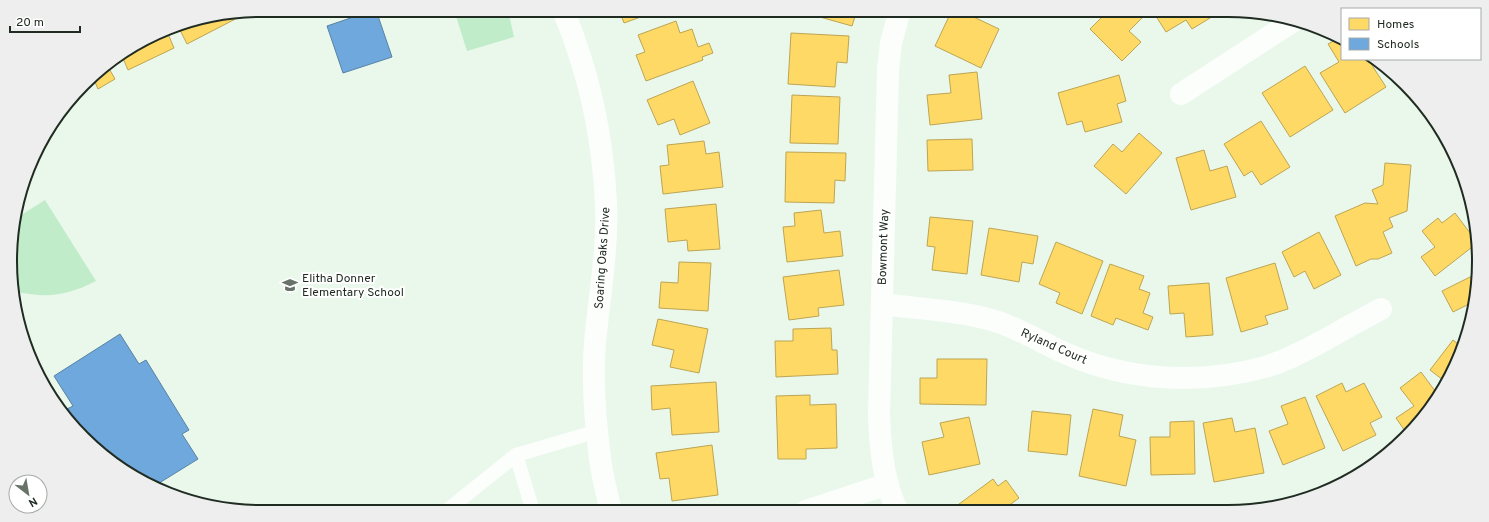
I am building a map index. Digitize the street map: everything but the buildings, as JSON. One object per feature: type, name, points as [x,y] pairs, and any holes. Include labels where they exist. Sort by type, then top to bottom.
[{"type":"street","name":"Soaring Oaks Drive","points":[[566,17],[574,36],[592,95],[602,150],[606,205],[604,261],[595,344],[594,400],[600,459],[610,505]]},
{"type":"street","name":"Bowmont Way","points":[[896,505],[888,484],[880,443],[879,415],[888,70],[891,43],[898,17]]},
{"type":"street","points":[[1181,94],[1288,24]]},
{"type":"street","name":"Ryland Court","points":[[882,304],[968,314],[1019,330],[1066,354],[1090,363],[1115,370],[1140,374],[1191,378],[1241,372],[1266,366],[1292,357],[1382,309]]},
{"type":"street","points":[[824,505],[888,484]]},
{"type":"lane","points":[[454,505],[516,455],[598,431]]},
{"type":"lane","points":[[516,455],[531,505]]},
{"type":"green space","points":[[456,17],[510,17],[514,37],[467,51]]},
{"type":"green space","points":[[45,200],[96,281],[66,293],[38,295],[19,292],[17,261],[19,229],[22,215]]},
{"type":"place","name":"Elitha Donner Elementary School","points":[[290,285]]}]
